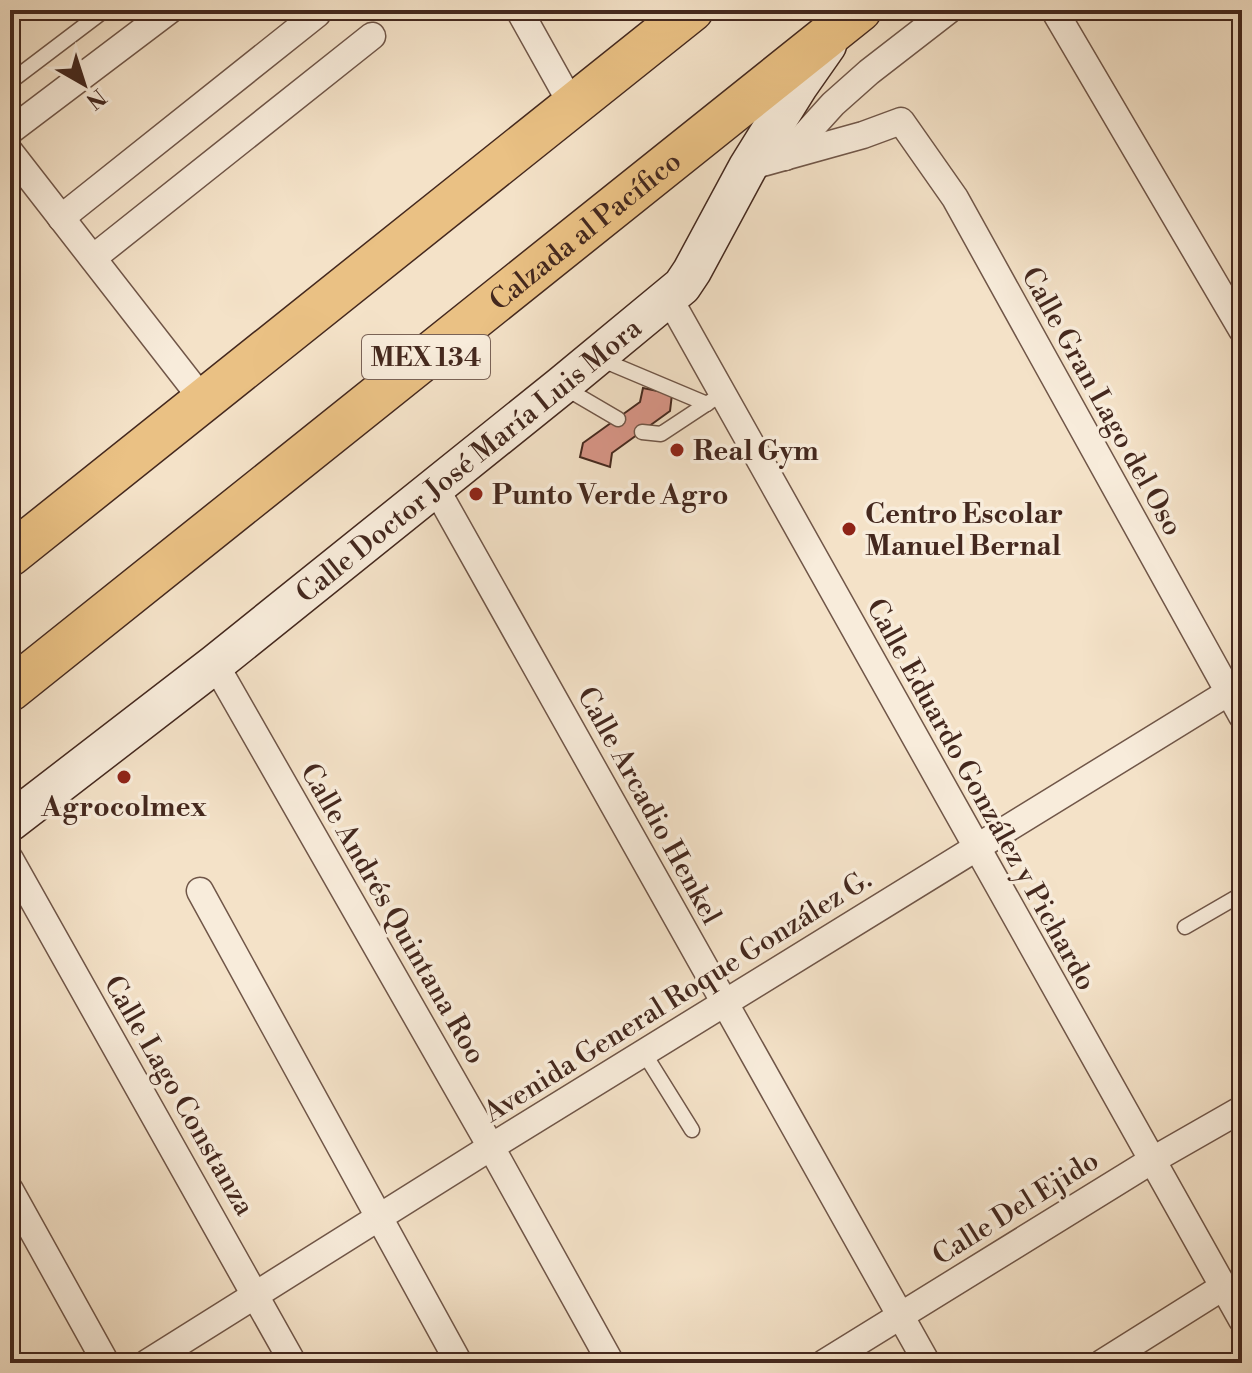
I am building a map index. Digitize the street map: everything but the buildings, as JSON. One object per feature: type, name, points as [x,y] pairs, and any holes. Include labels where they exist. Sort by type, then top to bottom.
[{"type":"main road","points":[[13,545],[203,400],[692,10]]},
{"type":"main road","name":"Calzada al Pacífico","points":[[10,690],[851,17]]},
{"type":"street","points":[[10,131],[170,10]]},
{"type":"street","points":[[519,10],[572,105]]},
{"type":"street","points":[[748,167],[785,157],[851,88],[949,10]]},
{"type":"street","points":[[1054,10],[1242,330]]},
{"type":"street","points":[[61,218],[317,14]]},
{"type":"street","name":"Calle Doctor José María Luis Mora","points":[[10,822],[215,664],[669,298],[692,271],[748,167],[799,85],[851,17]]},
{"type":"street","points":[[93,258],[372,36]]},
{"type":"street","name":"Calle Gran Lago del Oso","points":[[785,157],[901,121],[955,198],[1235,688],[1242,716]]},
{"type":"street","points":[[10,152],[203,400]]},
{"type":"street","name":"Calle Eduardo González y Pichardo","points":[[669,298],[714,399],[975,848],[1242,1320]]},
{"type":"street","name":"Calle Arcadio Henkel","points":[[435,487],[927,1363]]},
{"type":"street","name":"Calle Andrés Quintana Roo","points":[[215,664],[611,1363]]},
{"type":"street","name":"Avenida General Roque González G.","points":[[147,1363],[1235,688]]},
{"type":"street","name":"Calle Lago Constanza","points":[[10,859],[293,1363]]},
{"type":"street","points":[[200,891],[459,1363]]},
{"type":"street","name":"Calle Del Ejido","points":[[824,1363],[1151,1161],[1242,1109]]},
{"type":"street","points":[[10,1190],[106,1363]]},
{"type":"street","points":[[1102,1363],[1223,1287]]},
{"type":"lane","points":[[10,82],[105,10]]},
{"type":"lane","points":[[596,357],[714,399]]},
{"type":"lane","points":[[561,386],[618,419]]},
{"type":"lane","points":[[642,432],[661,434],[714,399]]},
{"type":"lane","points":[[1185,927],[1242,894]]},
{"type":"lane","points":[[644,1053],[692,1130]]},
{"type":"place","name":"Real Gym","points":[[677,450]]},
{"type":"place","name":"Punto Verde Agro","points":[[476,494]]},
{"type":"place","name":"Centro Escolar Manuel Bernal","points":[[849,529]]},
{"type":"place","name":"Agrocolmex","points":[[124,777]]}]
